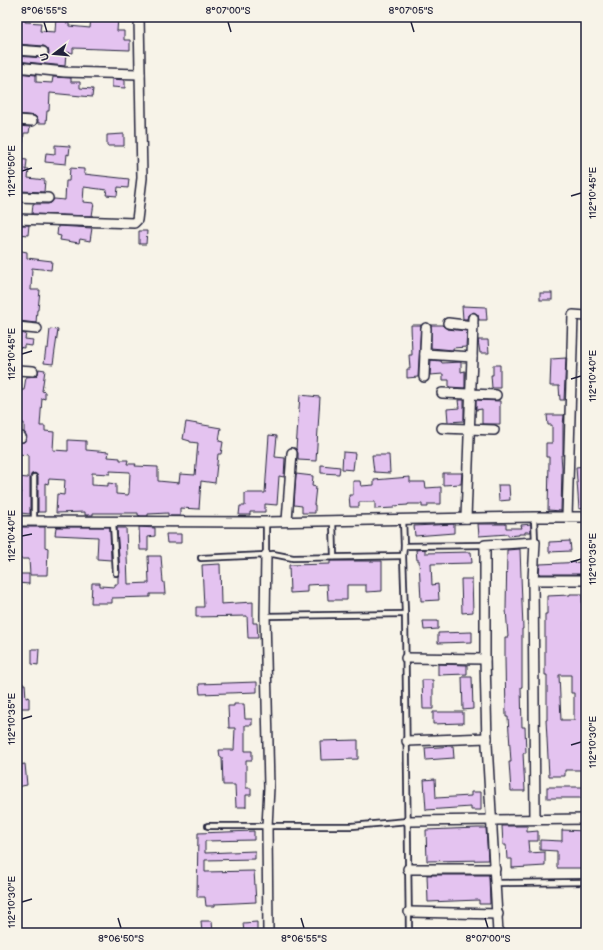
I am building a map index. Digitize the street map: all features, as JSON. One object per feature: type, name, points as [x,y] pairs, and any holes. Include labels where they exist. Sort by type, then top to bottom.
[{"type":"street","points":[[17,219],[134,223],[137,220],[142,178],[140,17]]},
{"type":"street","points":[[17,50],[43,52]]},
{"type":"street","points":[[17,67],[64,72],[140,74]]},
{"type":"street","points":[[17,120],[32,121]]},
{"type":"street","points":[[17,197],[48,198]]},
{"type":"street","points":[[567,517],[573,315],[586,316]]},
{"type":"street","points":[[448,323],[473,322],[466,518]]},
{"type":"street","points":[[17,327],[37,329]]},
{"type":"street","points":[[424,377],[426,328]]},
{"type":"street","points":[[425,354],[472,357]]},
{"type":"street","points":[[17,370],[33,371]]},
{"type":"street","points":[[442,393],[496,396]]},
{"type":"street","points":[[442,428],[494,430]]},
{"type":"street","points":[[287,521],[292,453]]},
{"type":"street","points":[[17,521],[266,522],[586,517]]},
{"type":"street","points":[[498,933],[487,738],[485,545],[535,542],[533,580],[535,819]]},
{"type":"street","points":[[266,555],[265,616],[268,787],[268,933]]},
{"type":"street","points":[[533,580],[586,580]]},
{"type":"street","points":[[406,658],[485,659]]},
{"type":"street","points":[[407,741],[487,738]]},
{"type":"street","points":[[408,821],[586,819]]},
{"type":"street","points":[[408,869],[495,870]]},
{"type":"street","points":[[408,912],[498,914]]},
{"type":"lane","points":[[34,477],[34,521]]},
{"type":"lane","points":[[534,517],[535,542]]},
{"type":"lane","points":[[403,519],[409,933]]},
{"type":"lane","points":[[333,521],[334,557]]},
{"type":"lane","points":[[113,522],[116,573]]},
{"type":"lane","points":[[266,522],[266,555]]},
{"type":"lane","points":[[404,546],[485,545]]},
{"type":"lane","points":[[201,558],[273,554],[293,558],[403,556]]},
{"type":"lane","points":[[265,616],[405,614]]},
{"type":"lane","points":[[208,826],[352,826],[408,821]]},
{"type":"lane","points":[[496,883],[586,882]]},
{"type":"building","points":[[17,17],[26,17],[25,22],[41,23],[40,31],[55,32],[56,17],[66,17],[66,23],[69,23],[69,26],[90,28],[91,17],[118,17],[117,31],[124,31],[124,40],[130,40],[130,50],[73,48],[73,53],[66,52],[65,66],[17,61],[17,56],[43,58],[48,56],[49,52],[44,46],[17,44]]},
{"type":"building","points":[[17,73],[36,75],[36,82],[52,83],[53,77],[71,78],[71,82],[80,82],[80,88],[93,89],[92,97],[50,93],[49,111],[47,111],[46,123],[38,123],[38,119],[35,116],[17,114],[17,92],[19,92],[20,81],[17,81]]},
{"type":"building","points":[[112,79],[125,80],[125,88],[112,87]]},
{"type":"building","points":[[17,126],[30,127],[29,133],[24,133],[23,143],[17,143]]},
{"type":"building","points":[[124,134],[124,146],[107,146],[107,135]]},
{"type":"building","points":[[55,145],[70,146],[66,164],[45,162],[46,153],[55,154]]},
{"type":"building","points":[[17,159],[27,160],[26,170],[29,170],[28,178],[45,180],[44,192],[20,191],[21,178],[17,178]]},
{"type":"building","points":[[70,168],[84,169],[84,174],[129,179],[128,188],[118,187],[117,196],[106,195],[107,190],[84,187],[83,202],[94,203],[92,216],[32,214],[33,204],[48,204],[54,199],[65,200],[66,181],[69,181]]},
{"type":"building","points":[[17,225],[29,225],[28,235],[17,234]]},
{"type":"building","points":[[58,226],[92,228],[90,241],[80,239],[79,243],[60,240],[61,236],[57,235]]},
{"type":"building","points":[[139,231],[147,231],[146,244],[139,244]]},
{"type":"building","points":[[17,250],[27,252],[27,258],[52,261],[51,270],[32,268],[31,290],[40,290],[36,323],[19,321],[20,307],[17,307]]},
{"type":"building","points":[[540,293],[552,293],[552,300],[540,300]]},
{"type":"building","points":[[462,306],[486,307],[487,320],[479,320],[478,315],[474,312],[468,315],[467,319],[463,319]]},
{"type":"building","points":[[411,325],[421,325],[418,377],[407,378],[407,369],[410,369],[409,355],[412,355]]},
{"type":"building","points":[[431,325],[442,325],[447,329],[467,331],[466,347],[453,348],[453,350],[431,348]]},
{"type":"building","points":[[50,329],[58,330],[53,364],[44,363],[46,348],[48,349]]},
{"type":"building","points":[[18,333],[26,334],[25,339],[33,340],[32,346],[24,345],[24,348],[17,347]]},
{"type":"building","points":[[478,340],[488,340],[489,353],[480,353]]},
{"type":"building","points":[[566,358],[564,400],[560,400],[559,386],[550,386],[551,359]]},
{"type":"building","points":[[431,360],[441,361],[442,363],[461,362],[461,372],[465,371],[465,388],[449,387],[449,380],[443,380],[443,374],[430,375]]},
{"type":"building","points":[[493,365],[500,365],[500,388],[492,388],[491,375],[493,375]]},
{"type":"building","points":[[39,369],[45,370],[42,391],[45,392],[45,399],[42,398],[40,426],[45,426],[45,431],[54,432],[53,450],[68,451],[68,440],[86,441],[86,450],[109,452],[108,457],[128,460],[127,464],[136,464],[135,466],[158,467],[158,481],[179,483],[180,474],[195,475],[198,443],[183,439],[186,422],[221,428],[219,441],[223,442],[221,454],[218,454],[215,483],[201,481],[199,509],[180,508],[180,516],[168,516],[168,513],[148,514],[148,516],[141,516],[138,515],[138,513],[93,513],[93,515],[85,515],[85,512],[56,513],[57,494],[64,495],[65,480],[49,479],[48,484],[45,483],[45,512],[38,512],[38,477],[34,473],[30,477],[30,514],[20,513],[21,488],[17,488],[17,477],[28,478],[28,455],[19,454],[19,443],[24,442],[27,437],[24,432],[24,423],[17,423],[17,401],[21,401],[21,390],[24,390],[26,377],[36,376]],"holes":[[[110,471],[130,472],[128,495],[116,494],[116,484],[108,483],[108,486],[92,485],[92,473],[110,474]]]},
{"type":"building","points":[[300,395],[320,397],[316,461],[298,460],[298,453],[296,449]]},
{"type":"building","points":[[458,400],[464,400],[464,421],[448,422],[447,409],[459,408]]},
{"type":"building","points":[[476,400],[500,401],[500,424],[482,424],[482,409],[476,410]]},
{"type":"building","points":[[547,415],[564,415],[563,455],[561,455],[561,511],[548,510],[549,457],[546,457],[546,443],[552,443],[552,425],[548,425]]},
{"type":"building","points":[[269,435],[277,436],[275,457],[285,458],[284,477],[279,476],[277,505],[265,504],[265,512],[250,512],[250,515],[239,515],[240,506],[245,506],[245,493],[265,493]]},
{"type":"building","points":[[343,452],[355,453],[353,470],[342,469]]},
{"type":"building","points":[[372,455],[389,455],[390,473],[374,472]]},
{"type":"building","points":[[321,465],[340,467],[339,474],[321,473]]},
{"type":"building","points":[[586,466],[586,508],[579,509],[576,467]]},
{"type":"building","points":[[443,473],[462,473],[461,484],[443,485]]},
{"type":"building","points":[[296,474],[313,476],[312,486],[316,487],[314,505],[315,513],[302,513],[302,506],[294,505]]},
{"type":"building","points":[[410,477],[410,482],[425,482],[426,488],[441,487],[441,504],[428,504],[428,507],[422,507],[422,504],[408,504],[394,506],[394,508],[375,509],[375,502],[359,502],[359,507],[350,507],[349,495],[353,495],[353,481],[360,481],[361,486],[374,485],[374,480]]},
{"type":"building","points":[[498,485],[509,485],[510,500],[499,501]]},
{"type":"building","points":[[454,524],[454,533],[415,536],[414,526]]},
{"type":"building","points":[[478,524],[506,524],[506,528],[522,528],[521,525],[531,524],[531,532],[508,536],[508,534],[479,536]]},
{"type":"building","points":[[17,527],[45,527],[45,547],[48,548],[47,575],[30,575],[29,559],[17,559]]},
{"type":"building","points":[[56,527],[110,527],[111,560],[97,559],[98,537],[55,535]]},
{"type":"building","points":[[139,527],[155,528],[155,536],[148,537],[148,550],[140,550]]},
{"type":"building","points":[[117,528],[126,528],[128,584],[149,583],[148,556],[161,556],[165,594],[150,594],[150,597],[112,598],[112,603],[91,603],[92,583],[100,583],[100,586],[115,587],[115,584],[118,584],[118,576],[120,573]]},
{"type":"building","points":[[166,534],[181,534],[181,543],[167,543]]},
{"type":"building","points":[[570,541],[571,551],[549,552],[549,542]]},
{"type":"building","points":[[425,549],[425,553],[471,552],[472,563],[431,564],[432,585],[438,584],[439,600],[421,601],[419,560],[417,560],[416,550]]},
{"type":"building","points":[[520,549],[523,629],[521,687],[522,727],[525,727],[526,753],[523,753],[525,791],[511,791],[508,717],[506,717],[505,658],[505,637],[508,637],[506,609],[507,550]]},
{"type":"building","points":[[330,561],[382,561],[382,591],[366,592],[366,585],[347,585],[347,600],[328,600],[327,584],[307,585],[307,592],[290,593],[289,565],[330,564]]},
{"type":"building","points":[[584,562],[584,574],[539,574],[540,564]]},
{"type":"building","points":[[220,564],[221,604],[253,602],[253,623],[257,623],[258,638],[248,638],[247,616],[196,617],[196,607],[204,607],[202,565]]},
{"type":"building","points":[[17,574],[29,574],[29,584],[17,583]]},
{"type":"building","points":[[461,579],[472,579],[473,612],[462,613]]},
{"type":"building","points":[[582,594],[585,675],[583,675],[585,770],[565,770],[565,776],[549,776],[546,720],[547,675],[545,675],[545,614],[547,614],[547,596]],"holes":[[[559,675],[571,675],[571,693],[574,693],[574,720],[561,720]]]},
{"type":"building","points":[[423,621],[438,621],[438,629],[424,630]]},
{"type":"building","points":[[472,632],[472,642],[438,643],[438,633]]},
{"type":"building","points":[[32,649],[39,649],[38,665],[32,664]]},
{"type":"building","points":[[438,664],[467,665],[467,674],[438,675]]},
{"type":"building","points":[[462,677],[472,677],[473,709],[463,710]]},
{"type":"building","points":[[422,680],[433,680],[433,709],[423,709]]},
{"type":"building","points":[[257,682],[257,692],[200,694],[199,684]]},
{"type":"building","points":[[17,684],[25,684],[26,698],[29,697],[29,708],[17,708]]},
{"type":"building","points":[[234,704],[244,704],[245,719],[252,719],[252,725],[245,725],[245,751],[252,751],[252,760],[246,760],[246,788],[251,788],[251,795],[246,795],[246,807],[236,807],[235,785],[223,785],[222,757],[220,757],[219,750],[234,750],[235,728],[229,728],[228,706],[234,706]]},
{"type":"building","points":[[433,712],[463,712],[463,723],[433,724]]},
{"type":"building","points":[[358,740],[358,759],[321,760],[320,741]]},
{"type":"building","points":[[453,746],[454,758],[426,760],[425,748]]},
{"type":"building","points":[[25,764],[27,785],[17,787],[17,765]]},
{"type":"building","points":[[435,779],[436,798],[471,796],[471,792],[481,792],[481,810],[471,810],[471,807],[426,810],[424,780]]},
{"type":"building","points":[[547,787],[586,787],[586,798],[547,798]]},
{"type":"building","points":[[502,826],[527,826],[527,832],[538,831],[538,841],[528,841],[529,853],[545,852],[545,866],[512,868],[512,859],[507,859],[506,845],[503,845]]},
{"type":"building","points":[[486,828],[488,860],[427,861],[426,830]]},
{"type":"building","points":[[562,830],[586,831],[586,868],[557,868],[557,851],[540,850],[540,840],[562,841]]},
{"type":"building","points":[[254,831],[254,840],[205,841],[205,853],[255,851],[255,859],[205,860],[205,872],[254,871],[256,902],[215,904],[215,906],[206,906],[205,897],[197,897],[198,833]]},
{"type":"building","points":[[427,875],[489,875],[490,904],[479,904],[479,900],[428,902]]},
{"type":"building","points":[[201,921],[212,921],[213,933],[202,933]]},
{"type":"building","points":[[257,922],[257,933],[244,933],[243,923]]}]
